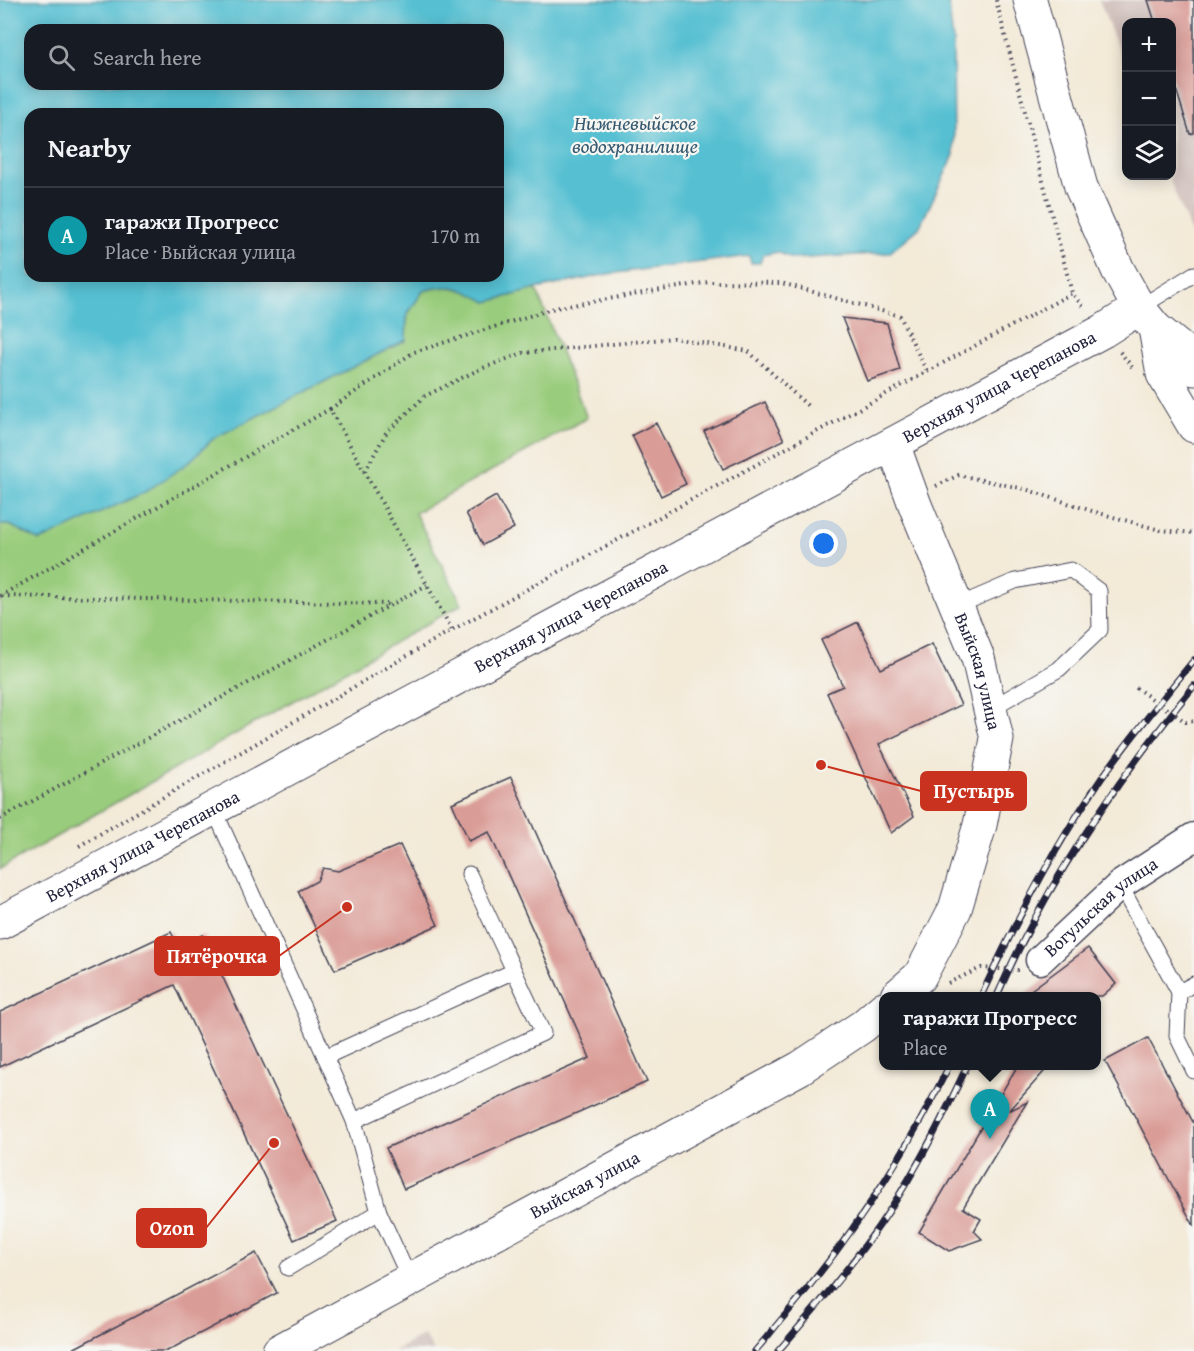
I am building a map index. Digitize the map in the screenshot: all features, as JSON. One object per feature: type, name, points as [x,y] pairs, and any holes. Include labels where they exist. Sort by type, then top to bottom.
[{"type":"main road","points":[[1030,0],[1081,187],[1118,270],[1147,318],[1163,374],[1194,426]]},
{"type":"main road","points":[[1147,318],[1183,351],[1194,369]]},
{"type":"main road","name":"Верхняя улица Черепанова","points":[[0,923],[1103,331],[1147,318]]},
{"type":"main road","name":"Выйская улица","points":[[893,444],[915,505],[978,658],[997,739],[980,825],[955,909],[920,976],[902,992]]},
{"type":"main road","name":"Выйская улица","points":[[279,1351],[800,1068],[863,1026],[879,1012]]},
{"type":"street","name":"Вогульская улица","points":[[1040,960],[1120,885],[1194,837]]},
{"type":"lane","points":[[1147,318],[1194,274]]},
{"type":"lane","points":[[957,606],[1016,580],[1071,570],[1099,591],[1100,630],[1059,669],[990,709]]},
{"type":"lane","points":[[213,807],[354,1121],[379,1212],[410,1280]]},
{"type":"lane","points":[[354,1121],[543,1033],[469,874]]},
{"type":"lane","points":[[1120,885],[1179,992],[1177,1036],[1194,1071]]},
{"type":"lane","points":[[325,1057],[514,971]]},
{"type":"lane","points":[[1179,992],[1194,984]]},
{"type":"lane","points":[[288,1268],[379,1212]]},
{"type":"path","points":[[0,597],[330,409],[414,352],[555,308],[708,282],[782,283],[900,316],[927,372]]},
{"type":"path","points":[[74,849],[452,630],[1072,293]]},
{"type":"path","points":[[365,471],[386,433],[425,396],[478,370],[523,353],[673,338],[748,351],[810,408]]},
{"type":"path","points":[[330,409],[452,630]]},
{"type":"path","points":[[915,505],[937,485],[959,476],[1025,489],[1160,530],[1194,533]]},
{"type":"path","points":[[0,819],[427,585]]},
{"type":"path","points":[[0,597],[393,604]]},
{"type":"path","points":[[1136,688],[1186,722],[1194,721]]},
{"type":"shaded area","points":[[1099,0],[1194,0],[1194,234],[1192,235],[1170,180],[1176,180],[1176,18],[1122,18],[1122,59]]},
{"type":"shaded area","points":[[424,1335],[434,1351],[394,1351]]},
{"type":"green space","points":[[445,285],[470,292],[487,302],[536,289],[587,418],[415,513],[462,604],[0,869],[0,525],[10,525],[40,541],[188,463],[214,438],[406,340],[407,315],[423,291]]},
{"type":"water","name":"Нижневыйское водохранилище","points":[[0,0],[948,0],[953,41],[954,155],[919,228],[889,253],[792,259],[778,252],[763,255],[760,263],[751,263],[749,256],[608,274],[487,302],[456,288],[442,287],[423,291],[407,315],[406,340],[214,438],[188,463],[145,492],[40,541],[10,525],[0,525]]},
{"type":"building","points":[[1148,0],[1194,0],[1194,133],[1190,134],[1176,89],[1176,18],[1154,18]]},
{"type":"building","points":[[842,318],[887,323],[900,370],[867,381]]},
{"type":"building","points":[[765,402],[784,440],[723,469],[704,431]]},
{"type":"building","points":[[656,423],[686,484],[661,496],[632,435]]},
{"type":"building","points":[[496,496],[514,528],[483,545],[466,513]]},
{"type":"building","points":[[858,622],[881,669],[932,644],[961,705],[879,744],[914,816],[891,833],[827,693],[843,686],[821,640]]},
{"type":"building","points":[[511,777],[647,1082],[404,1189],[386,1148],[590,1058],[489,832],[469,841],[452,803]]},
{"type":"building","points":[[400,845],[438,925],[335,970],[298,891],[317,881],[323,868],[338,871]]},
{"type":"building","points":[[171,932],[178,946],[203,935],[337,1221],[294,1240],[174,985],[0,1067],[0,1012]]},
{"type":"building","points":[[1088,948],[1116,984],[1102,996],[1101,992],[1028,992]]},
{"type":"building","points":[[1148,1038],[1194,1124],[1194,1226],[1105,1061]]},
{"type":"building","points":[[1015,1070],[1046,1070],[1009,1111],[1027,1102],[963,1208],[981,1219],[974,1231],[982,1239],[949,1251],[919,1232]]},
{"type":"building","points":[[256,1253],[277,1293],[167,1351],[69,1351]]},
{"type":"railway","points":[[983,992],[1036,885],[1067,831],[1123,749],[1194,660]]},
{"type":"railway","points":[[999,992],[1037,913],[1060,873],[1110,796],[1194,686]]},
{"type":"railway","points":[[755,1351],[811,1284],[855,1225],[896,1163],[947,1070]]},
{"type":"railway","points":[[778,1351],[836,1283],[889,1211],[931,1140],[965,1070]]},
{"type":"place","name":"Пустырь","points":[[821,765]]},
{"type":"place","name":"Пятёрочка","points":[[347,907]]},
{"type":"place","name":"гаражи Прогресс","points":[[990,1139]]},
{"type":"place","name":"Ozon","points":[[274,1143]]}]
